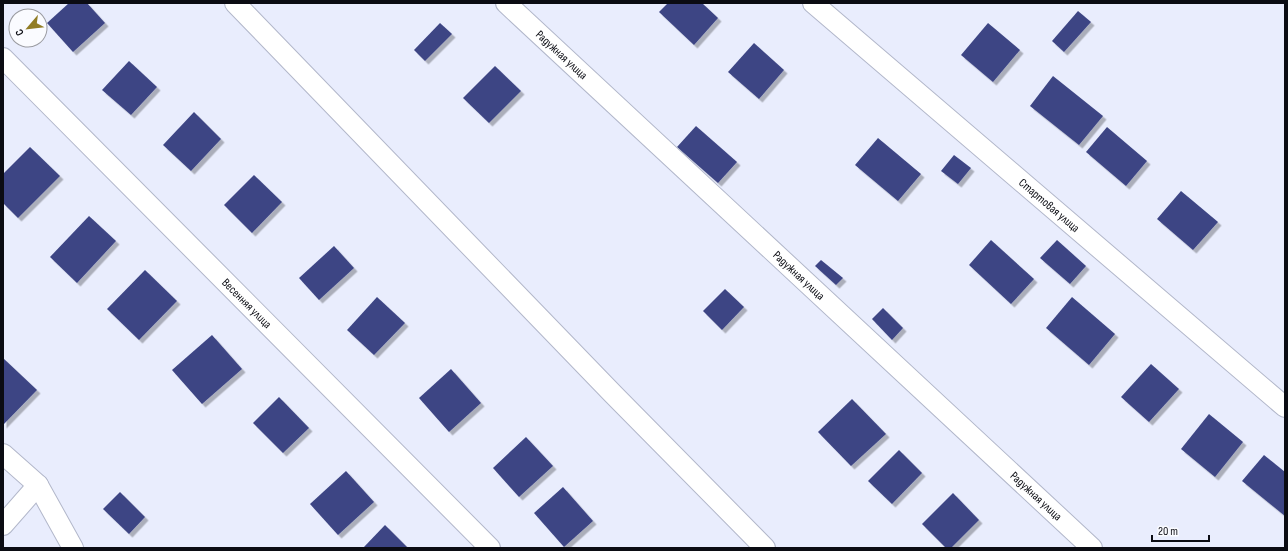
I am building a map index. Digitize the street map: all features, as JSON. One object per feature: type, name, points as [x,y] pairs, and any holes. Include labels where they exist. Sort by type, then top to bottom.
[{"type":"street","points":[[235,3],[607,389],[765,548]]},
{"type":"street","name":"Радужная улица","points":[[506,3],[1092,548]]},
{"type":"street","name":"Стартовая улица","points":[[813,3],[1285,407]]},
{"type":"street","name":"Весенняя улица","points":[[3,58],[490,548]]},
{"type":"street","points":[[3,454],[38,485],[73,548]]},
{"type":"street","points":[[3,525],[38,485]]},
{"type":"building","points":[[69,3],[87,3],[105,23],[73,52],[48,24],[48,22]]},
{"type":"building","points":[[668,3],[702,3],[718,18],[694,45],[659,12]]},
{"type":"building","points":[[1078,11],[1091,22],[1064,52],[1052,41]]},
{"type":"building","points":[[440,23],[452,34],[425,61],[414,50]]},
{"type":"building","points":[[988,23],[1020,50],[993,82],[961,55]]},
{"type":"building","points":[[754,43],[784,70],[759,99],[728,72]]},
{"type":"building","points":[[129,61],[157,87],[131,115],[102,90]]},
{"type":"building","points":[[495,66],[521,91],[489,123],[463,98]]},
{"type":"building","points":[[1053,76],[1103,116],[1079,145],[1030,106]]},
{"type":"building","points":[[194,112],[221,139],[191,171],[163,145]]},
{"type":"building","points":[[696,126],[737,162],[718,183],[677,147]]},
{"type":"building","points":[[1107,127],[1147,161],[1126,186],[1086,152]]},
{"type":"building","points":[[878,138],[921,174],[898,201],[855,165]]},
{"type":"building","points":[[30,147],[60,176],[18,218],[3,203],[3,174]]},
{"type":"building","points":[[954,155],[971,168],[958,184],[941,171]]},
{"type":"building","points":[[254,175],[282,202],[252,233],[224,205]]},
{"type":"building","points":[[1181,191],[1218,222],[1193,250],[1157,219]]},
{"type":"building","points":[[89,216],[116,241],[77,283],[50,257]]},
{"type":"building","points":[[991,240],[1034,279],[1011,304],[969,265]]},
{"type":"building","points":[[1057,240],[1086,266],[1070,284],[1040,258]]},
{"type":"building","points":[[334,246],[354,268],[319,300],[299,278]]},
{"type":"building","points":[[821,260],[843,278],[836,285],[815,266]]},
{"type":"building","points":[[145,270],[177,301],[139,340],[107,309]]},
{"type":"building","points":[[725,289],[744,307],[722,330],[703,311]]},
{"type":"building","points":[[377,297],[405,323],[374,355],[347,330]]},
{"type":"building","points":[[1072,297],[1115,334],[1089,365],[1046,328]]},
{"type":"building","points":[[883,308],[903,328],[892,340],[872,319]]},
{"type":"building","points":[[212,335],[242,369],[202,404],[172,370]]},
{"type":"building","points":[[3,358],[37,390],[3,425]]},
{"type":"building","points":[[1151,364],[1179,389],[1149,422],[1121,397]]},
{"type":"building","points":[[451,369],[481,403],[449,432],[419,398]]},
{"type":"building","points":[[279,397],[309,428],[283,453],[253,423]]},
{"type":"building","points":[[852,399],[886,434],[851,466],[818,432]]},
{"type":"building","points":[[1209,414],[1243,442],[1215,477],[1181,449]]},
{"type":"building","points":[[526,437],[553,466],[519,497],[493,468]]},
{"type":"building","points":[[899,450],[922,473],[892,504],[868,481]]},
{"type":"building","points":[[1264,455],[1285,472],[1285,516],[1242,481]]},
{"type":"building","points":[[346,471],[374,502],[338,535],[310,504]]},
{"type":"building","points":[[563,487],[593,521],[564,547],[534,513]]},
{"type":"building","points":[[120,492],[145,517],[129,534],[103,509]]},
{"type":"building","points":[[953,493],[979,520],[951,548],[946,548],[922,524]]},
{"type":"building","points":[[385,525],[408,548],[363,548]]}]
